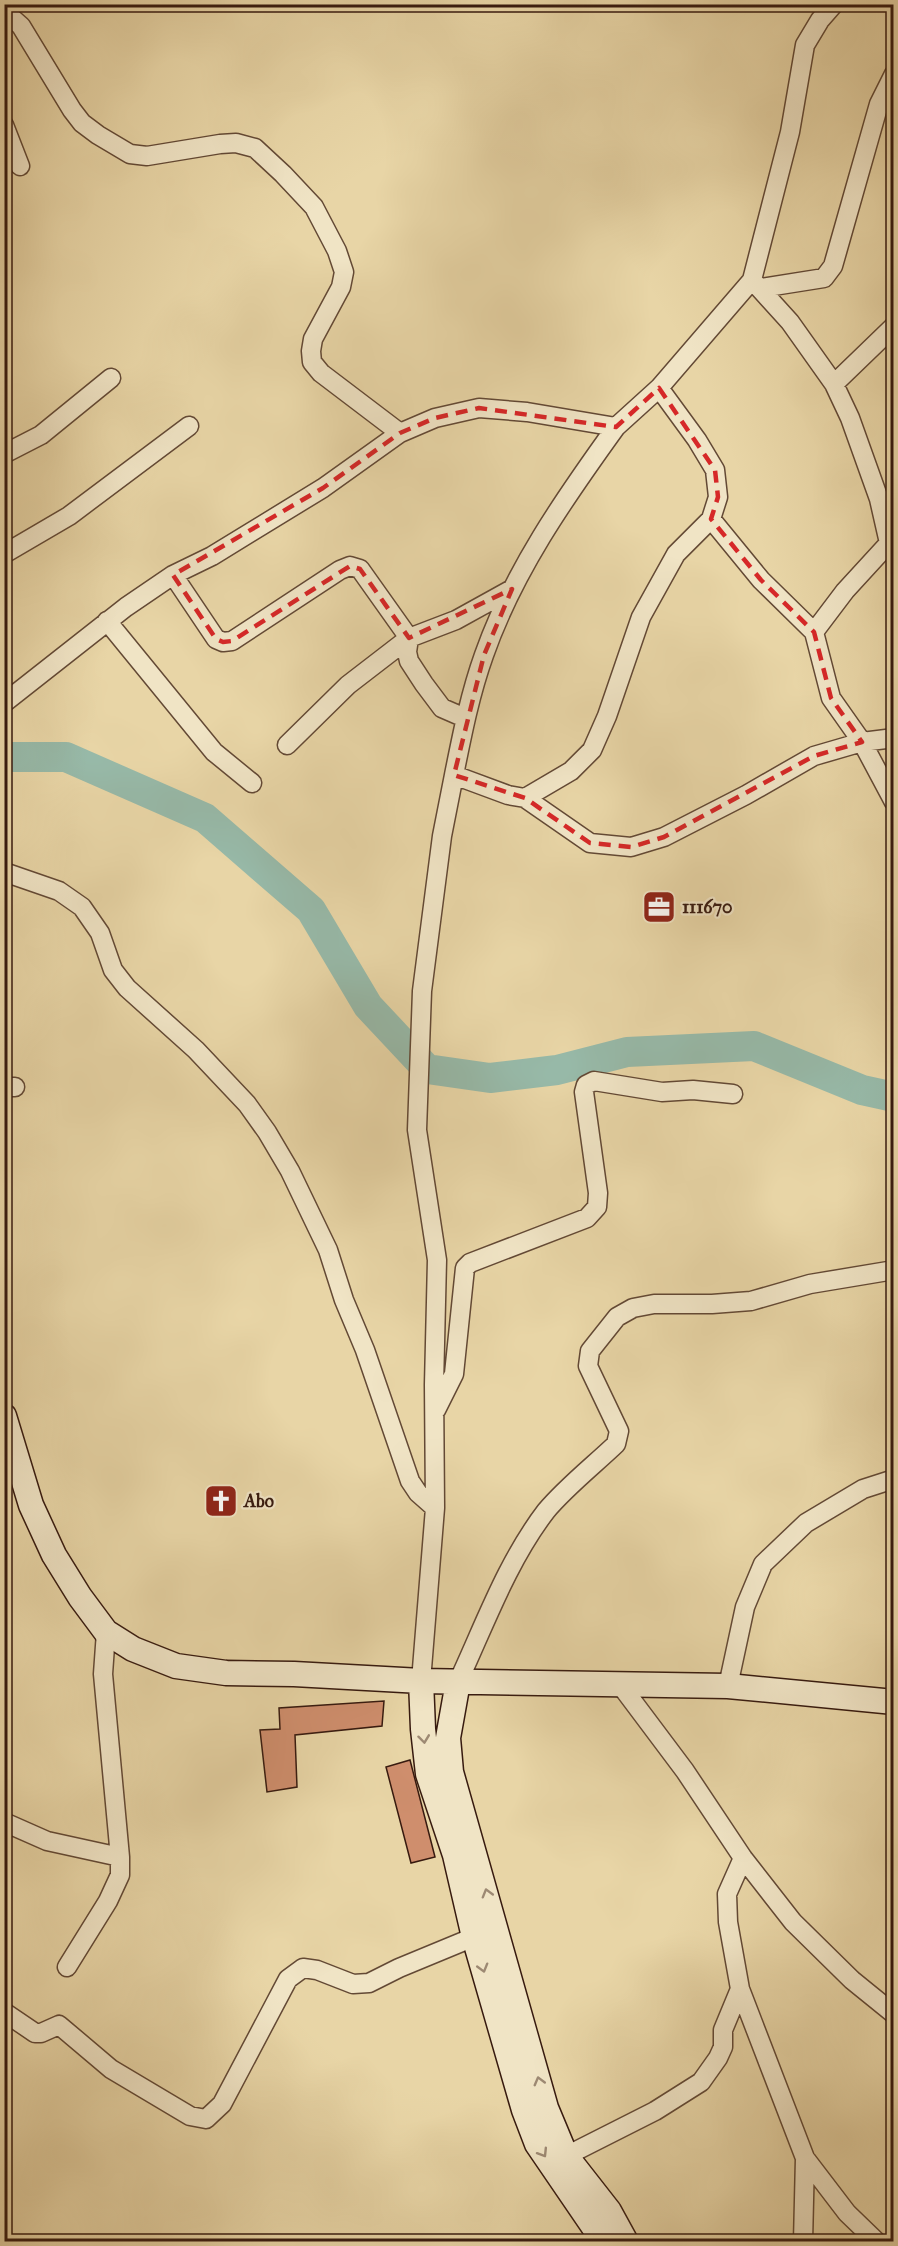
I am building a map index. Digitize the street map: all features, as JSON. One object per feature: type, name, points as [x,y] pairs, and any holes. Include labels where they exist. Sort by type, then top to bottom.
[{"type":"street","points":[[604,2241],[537,2144],[524,2110],[474,1937],[455,1855],[428,1774],[421,1681],[435,1508],[437,1260],[417,1130],[422,991],[442,836],[465,718],[484,655],[512,589],[546,528],[616,427],[659,388],[757,284],[790,132],[805,45],[820,20],[834,4]]},
{"type":"street","points":[[5,18],[21,26],[82,123],[130,154],[147,156],[236,143],[255,148],[284,174],[314,207],[337,251],[344,272],[341,287],[313,339],[312,363],[321,373],[400,433]]},
{"type":"street","points":[[757,284],[824,278],[833,266],[879,104],[894,74]]},
{"type":"street","points":[[4,125],[20,166]]},
{"type":"street","points":[[757,284],[790,322],[834,384],[850,418],[879,499],[891,545],[845,591],[814,632]]},
{"type":"street","points":[[834,384],[894,326]]},
{"type":"street","points":[[4,454],[41,435],[111,378]]},
{"type":"street","points":[[525,798],[571,771],[592,750],[607,716],[642,617],[676,554],[711,519],[718,497],[715,470],[697,440],[659,388]]},
{"type":"street","points":[[4,703],[107,621],[173,575],[212,556],[322,488],[400,433],[435,418],[479,408],[527,412],[616,427]]},
{"type":"street","points":[[4,554],[69,516],[189,426]]},
{"type":"street","points":[[711,519],[760,580],[814,632],[831,698],[862,742],[894,802]]},
{"type":"street","points":[[173,575],[216,639],[223,642],[232,641],[350,566],[360,569],[409,638],[406,652],[424,684],[442,708],[465,718]]},
{"type":"street","points":[[287,746],[348,685],[409,638],[456,620],[512,589]]},
{"type":"street","points":[[107,621],[214,752],[252,783]]},
{"type":"street","points":[[454,775],[508,795],[525,798],[590,843],[631,847],[664,837],[746,795],[814,756],[862,742],[894,738]]},
{"type":"street","points":[[4,872],[59,891],[82,907],[100,933],[113,970],[127,988],[196,1050],[247,1104],[267,1132],[290,1171],[328,1250],[410,1481],[418,1493],[435,1508]]},
{"type":"street","points":[[434,1414],[454,1374],[465,1268],[470,1263],[588,1218],[597,1207],[598,1193],[584,1092],[586,1085],[594,1081],[662,1092],[693,1090],[734,1094]]},
{"type":"street","points":[[626,2241],[609,2211],[566,2156],[546,2108],[451,1772],[448,1738],[458,1682],[517,1554],[548,1510],[616,1444],[619,1431],[588,1366],[590,1351],[617,1317],[633,1308],[654,1304],[751,1301],[810,1284],[894,1270]]},
{"type":"street","points":[[4,1416],[31,1505],[49,1545],[80,1597],[106,1632],[133,1649],[176,1666],[226,1673],[421,1681],[728,1686],[894,1702]]},
{"type":"street","points":[[728,1686],[745,1607],[763,1564],[806,1523],[863,1489],[894,1479]]},
{"type":"street","points":[[68,1967],[108,1901],[120,1875],[103,1674],[106,1632]]},
{"type":"street","points":[[619,1683],[685,1771],[743,1858],[793,1922],[852,1980],[894,2014]]},
{"type":"street","points":[[4,1822],[47,1841],[120,1857]]},
{"type":"street","points":[[743,1858],[727,1894],[728,1922],[740,1989],[805,2158],[847,2213],[877,2241]]},
{"type":"street","points":[[4,2012],[35,2033],[41,2033],[59,2025],[111,2069],[190,2116],[206,2119],[222,2104],[288,1979],[303,1968],[316,1970],[353,1984],[369,1983],[474,1937]]},
{"type":"street","points":[[566,2156],[655,2110],[701,2082],[723,2047],[723,2030],[740,1989]]},
{"type":"street","points":[[803,2241],[805,2158]]},
{"type":"highlighted area","points":[[659,388],[715,470],[718,497],[711,519],[761,580],[814,632],[831,698],[862,742],[814,756],[664,837],[631,847],[610,846],[590,843],[525,798],[454,775],[484,655],[512,589],[409,638],[360,569],[350,566],[232,641],[223,642],[216,639],[173,575],[323,488],[400,433],[435,418],[479,408],[616,427]]},
{"type":"building","points":[[384,1701],[382,1726],[295,1735],[297,1787],[267,1792],[260,1730],[280,1729],[279,1708]]},
{"type":"building","points":[[410,1760],[435,1857],[411,1863],[386,1767]]},
{"type":"waterway","points":[[4,757],[66,757],[205,818],[311,910],[368,1006],[427,1069],[490,1078],[557,1070],[627,1052],[754,1046],[862,1090],[894,1097]]},
{"type":"place","name":"111670","points":[[659,907]]},
{"type":"place","name":"Abo","points":[[221,1501]]}]
